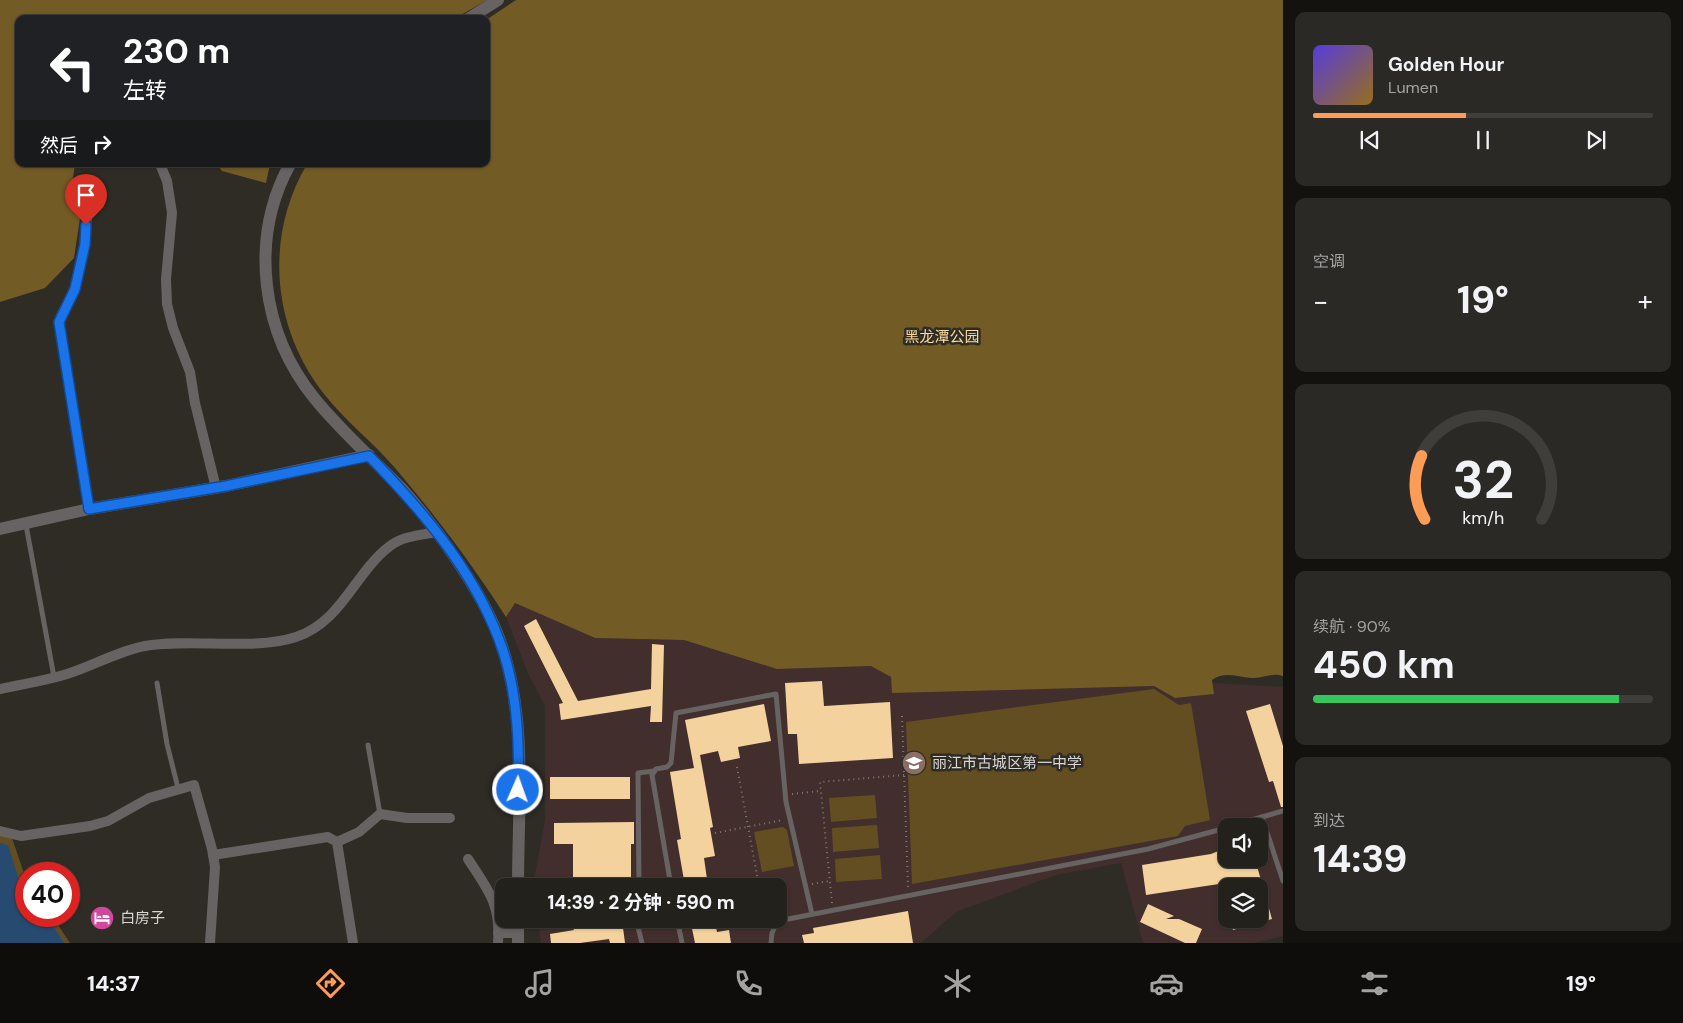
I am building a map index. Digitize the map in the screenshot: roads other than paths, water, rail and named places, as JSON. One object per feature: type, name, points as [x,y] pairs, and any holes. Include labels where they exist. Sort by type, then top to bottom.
[{"type":"street","points":[[474,15],[498,0]]},
{"type":"street","points":[[161,167],[167,182],[172,213],[166,279],[167,304],[173,328],[190,372],[195,403],[216,488]]},
{"type":"street","points":[[289,167],[274,204],[267,236],[266,284],[271,314],[288,358],[305,387],[407,495],[437,532],[472,587],[498,636],[510,678],[518,745],[518,878]]},
{"type":"street","points":[[89,186],[85,244],[75,289],[59,322],[89,509]]},
{"type":"street","points":[[0,529],[89,509],[216,488],[369,456]]},
{"type":"street","points":[[0,688],[54,677],[146,646],[266,642],[296,637],[310,631],[341,607],[368,570],[390,546],[408,537],[437,532]]},
{"type":"street","points":[[0,831],[21,836],[90,826],[108,821],[149,798],[194,784],[213,855],[214,901],[210,943]]},
{"type":"street","points":[[338,842],[359,832],[380,814],[407,818],[450,818]]},
{"type":"street","points":[[213,855],[328,837],[338,842]]},
{"type":"street","points":[[338,842],[354,943]]},
{"type":"street","points":[[468,859],[494,901],[498,938],[518,938]]},
{"type":"lane","points":[[25,523],[54,677]]},
{"type":"lane","points":[[157,683],[167,744],[178,788]]},
{"type":"lane","points":[[639,878],[638,773],[667,767],[671,762],[676,713],[776,694],[785,795],[812,914]]},
{"type":"lane","points":[[368,745],[380,814]]},
{"type":"lane","points":[[654,771],[652,775],[670,878]]},
{"type":"lane","points":[[1259,818],[1283,811]]},
{"type":"lane","points":[[1262,817],[1283,881]]},
{"type":"lane","points":[[771,943],[772,933],[778,921],[1148,849],[1218,830]]},
{"type":"lane","points":[[638,928],[642,943]]},
{"type":"lane","points":[[679,928],[682,943]]},
{"type":"water","points":[[0,843],[8,845],[15,868],[15,927],[54,927],[64,943],[0,943]]},
{"type":"place","name":"丽江市古城区第一中学","points":[[914,763]]},
{"type":"place","name":"白房子","points":[[102,918]]},
{"type":"park label","name":"黑龙潭公园","points":[[942,337]]}]
